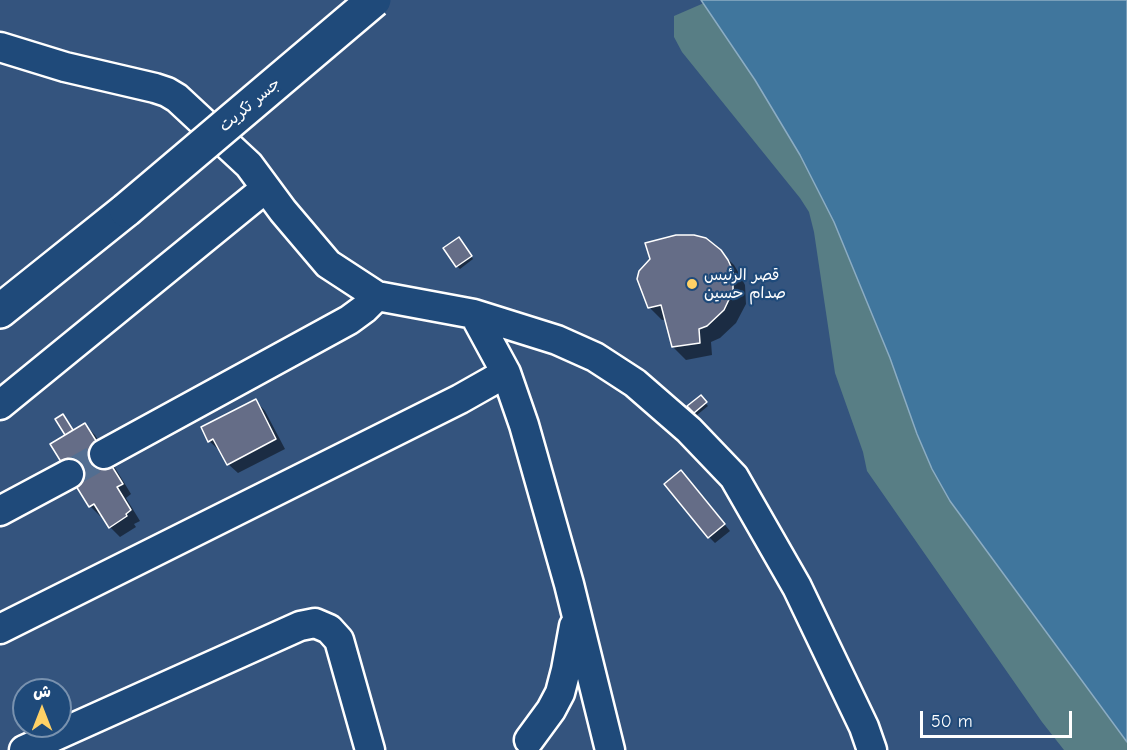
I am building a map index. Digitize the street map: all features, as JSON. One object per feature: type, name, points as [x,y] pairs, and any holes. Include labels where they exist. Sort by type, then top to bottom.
[{"type":"main road","name":"جسر تكريت","points":[[0,311],[126,210],[374,0]]},
{"type":"street","points":[[0,47],[65,67],[155,88],[177,98],[249,165],[327,264],[377,296],[474,314],[557,340],[595,357],[635,383],[688,430],[734,477],[797,587],[864,727],[872,750]]},
{"type":"street","points":[[0,405],[266,188]]},
{"type":"street","points":[[104,454],[349,320],[377,296]]},
{"type":"street","points":[[474,314],[506,373],[524,425],[576,612],[610,750]]},
{"type":"street","points":[[0,629],[449,404],[506,373]]},
{"type":"street","points":[[0,511],[69,474]]},
{"type":"street","points":[[529,740],[561,693],[576,612]]},
{"type":"street","points":[[24,750],[300,626],[315,623],[329,628],[339,640],[370,750]]},
{"type":"green space","points":[[704,3],[755,80],[800,155],[834,222],[890,358],[917,434],[932,469],[950,501],[1127,742],[1127,750],[1064,750],[1042,722],[867,471],[863,452],[835,373],[809,212],[682,52],[674,37],[674,16]]},
{"type":"water","points":[[701,0],[1127,0],[1127,742],[950,501],[932,469],[917,434],[890,358],[834,222],[800,155],[755,80]]},
{"type":"building","points":[[676,235],[706,238],[721,250],[733,271],[733,291],[724,310],[707,326],[699,329],[700,343],[672,347],[661,305],[648,308],[637,279],[639,271],[650,259],[645,243]]},
{"type":"building","points":[[459,237],[472,256],[456,267],[443,248]]},
{"type":"building","points":[[701,395],[707,402],[694,413],[687,406]]},
{"type":"building","points":[[256,399],[276,439],[227,465],[213,439],[208,442],[201,427]]},
{"type":"building","points":[[63,414],[73,430],[65,435],[55,419]]},
{"type":"building","points":[[85,423],[123,484],[117,487],[131,510],[126,514],[127,516],[109,528],[94,504],[89,507],[50,444]]},
{"type":"building","points":[[681,470],[725,524],[708,538],[664,484]]},
{"type":"tunnel","points":[[69,474],[104,454]]},
{"type":"place","name":"قصر الرئيس صدام حسين","points":[[692,284]]}]
